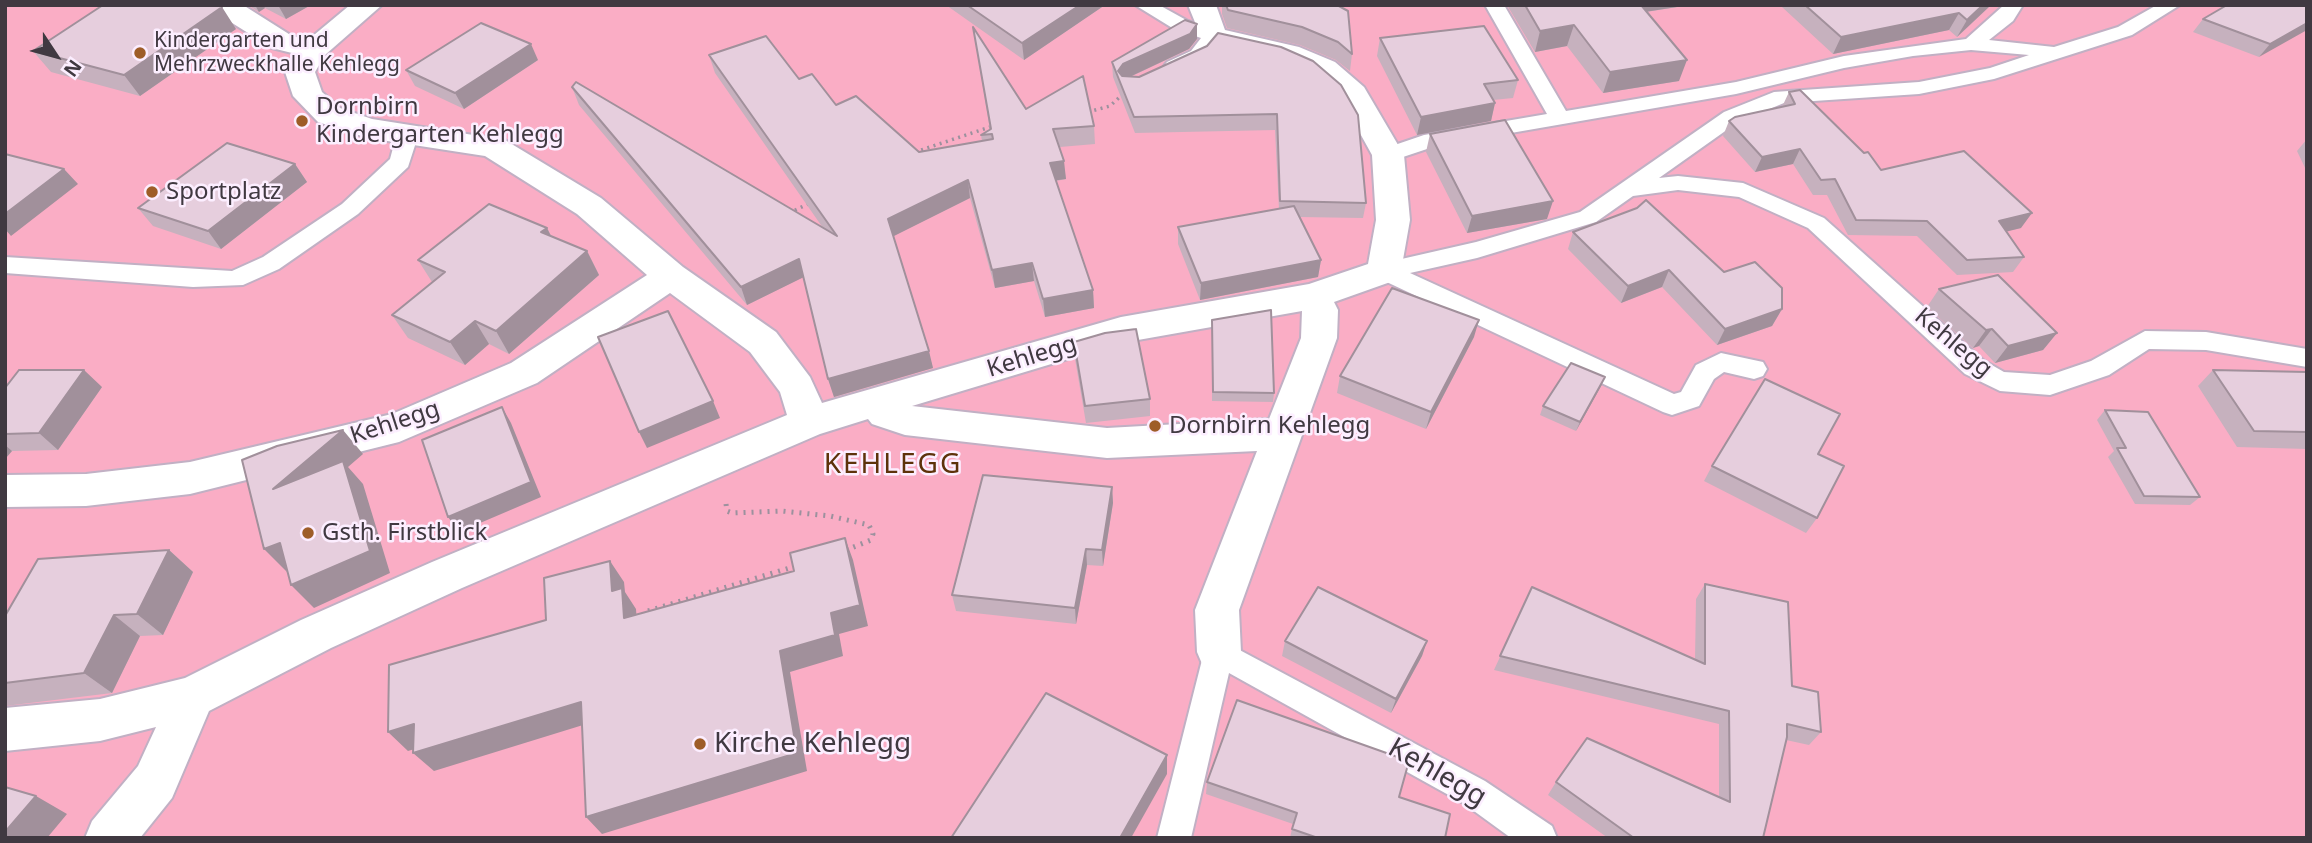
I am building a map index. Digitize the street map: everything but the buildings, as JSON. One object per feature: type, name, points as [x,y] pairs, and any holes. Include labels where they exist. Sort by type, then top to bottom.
[{"type":"street","points":[[223,5],[282,42],[313,50]]},
{"type":"street","points":[[368,5],[313,50],[300,72],[308,96],[329,115],[368,128],[494,148],[589,206],[671,276],[763,342],[797,387],[809,422]]},
{"type":"street","points":[[1202,5],[1213,36],[1289,53],[1324,68],[1353,94],[1388,155],[1394,220],[1384,271]]},
{"type":"street","name":"Kehlegg","points":[[5,730],[100,720],[193,697],[316,634],[435,580],[809,422],[1121,330],[1312,296],[1384,271]]},
{"type":"street","name":"Kehlegg","points":[[5,491],[86,491],[190,478],[399,427],[524,373],[671,276]]},
{"type":"street","points":[[1219,652],[1217,610],[1319,338],[1320,310],[1312,296]]},
{"type":"street","points":[[876,403],[886,414],[905,420],[1107,443],[1283,434]]},
{"type":"street","points":[[109,838],[155,782],[193,697]]},
{"type":"lane","points":[[1131,86],[1198,55],[1213,36],[1181,25],[1144,5]]},
{"type":"lane","points":[[1494,5],[1559,117]]},
{"type":"lane","points":[[1971,44],[2006,17],[2014,5]]},
{"type":"lane","name":"Kehlegg","points":[[1384,271],[1477,250],[1588,217],[1731,117],[1781,97],[1919,88],[1994,73],[2124,31],[2171,5]]},
{"type":"lane","name":"Kehlegg","points":[[1388,155],[1432,140],[1736,88],[1872,57],[1971,44],[2061,53]]},
{"type":"lane","points":[[5,265],[193,279],[235,279],[271,263],[350,209],[400,162],[408,134]]},
{"type":"lane","name":"Kehlegg","points":[[1627,190],[1678,183],[1743,190],[1816,223],[1974,367],[2000,381],[2050,385],[2100,368],[2145,340],[2206,341],[2307,358]]},
{"type":"lane","points":[[1384,271],[1672,405],[1690,399],[1704,372],[1721,362],[1755,369]]},
{"type":"lane","points":[[1174,838],[1219,652]]},
{"type":"lane","name":"Kehlegg","points":[[1219,652],[1474,792],[1540,838]]},
{"type":"path","points":[[1076,116],[1110,106],[1131,86]]},
{"type":"path","points":[[915,152],[982,127],[1003,124]]},
{"type":"path","points":[[781,217],[818,199]]},
{"type":"path","points":[[731,496],[725,506],[732,513],[782,511],[830,516],[853,520],[873,529],[871,540],[864,545],[839,553]]},
{"type":"path","points":[[648,611],[800,565]]},
{"type":"shaded area","points":[[5,5],[2307,5],[2307,838],[5,838]]},
{"type":"place","name":"Kindergarten und Mehrzweckhalle Kehlegg","points":[[140,53]]},
{"type":"place","name":"Dornbirn Kindergarten Kehlegg","points":[[302,121]]},
{"type":"place","name":"Sportplatz","points":[[152,192]]},
{"type":"place","name":"Dornbirn Kehlegg","points":[[1155,426]]},
{"type":"place","name":"Gsth. Firstblick","points":[[308,533]]},
{"type":"place","name":"Kirche Kehlegg","points":[[700,744]]},
{"type":"district","name":"KEHLEGG","points":[[893,465]]}]
